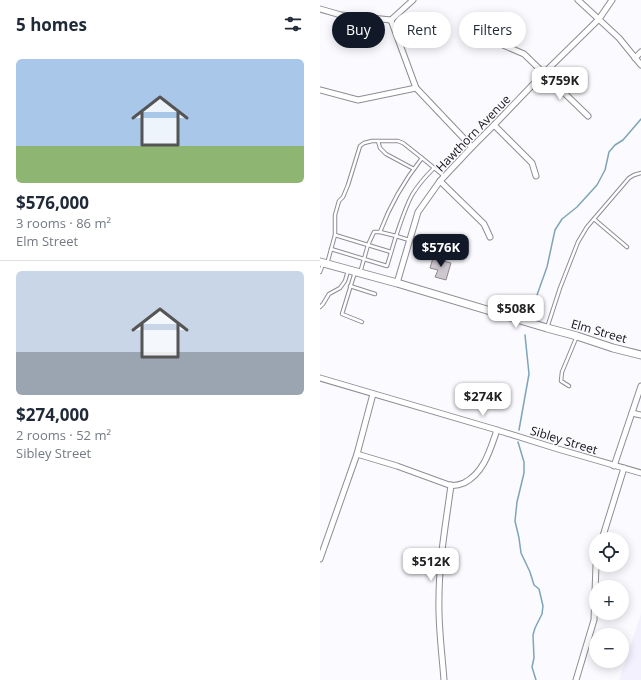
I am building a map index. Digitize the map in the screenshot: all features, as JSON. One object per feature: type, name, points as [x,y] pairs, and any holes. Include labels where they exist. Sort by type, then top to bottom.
[{"type":"main road","name":"Elm Street","points":[[323,263],[397,283],[613,348],[641,355]]},
{"type":"street","points":[[320,9],[341,15],[391,20],[413,0]]},
{"type":"street","points":[[578,0],[619,38],[641,65]]},
{"type":"street","name":"Hawthorn Avenue","points":[[397,283],[418,212],[440,182],[543,74],[599,19],[612,0]]},
{"type":"street","points":[[391,20],[416,88],[472,147]]},
{"type":"street","points":[[510,48],[524,54],[588,116]]},
{"type":"street","points":[[635,58],[641,52]]},
{"type":"street","points":[[320,90],[358,100],[416,88]]},
{"type":"street","points":[[494,125],[532,163],[536,176]]},
{"type":"street","points":[[440,182],[484,224],[490,237]]},
{"type":"street","name":"Sibley Street","points":[[320,378],[641,473]]},
{"type":"street","points":[[614,466],[641,386]]},
{"type":"street","points":[[320,559],[357,454],[373,394]]},
{"type":"street","points":[[632,412],[641,415]]},
{"type":"street","points":[[357,454],[451,485],[457,485],[472,479],[478,472],[488,455],[498,430]]},
{"type":"street","points":[[604,532],[624,468]]},
{"type":"street","points":[[444,680],[439,616],[439,582],[451,485]]},
{"type":"street","points":[[576,680],[594,620],[596,572]]},
{"type":"lane","points":[[378,141],[380,148],[386,154],[414,169]]},
{"type":"lane","points":[[320,272],[331,249],[335,235],[335,215],[339,201],[343,197],[348,185],[360,146],[364,143],[378,141],[398,141],[422,158],[444,177]]},
{"type":"lane","points":[[380,232],[393,202],[409,175],[422,158]]},
{"type":"lane","points":[[331,249],[387,266],[396,236],[413,194],[424,178],[434,168]]},
{"type":"lane","points":[[547,328],[560,288],[578,242],[587,227],[629,178],[634,174],[641,173]]},
{"type":"lane","points":[[594,218],[627,247]]},
{"type":"lane","points":[[320,307],[329,294],[340,288],[346,278],[364,259],[374,232],[380,232],[410,240]]},
{"type":"lane","points":[[335,235],[391,252]]},
{"type":"lane","points":[[354,271],[342,314],[362,322]]},
{"type":"lane","points":[[350,286],[375,294]]},
{"type":"lane","points":[[569,386],[561,381],[562,372],[577,336]]},
{"type":"shaded area","points":[[641,613],[641,680],[619,680],[623,668],[629,668],[629,650]]},
{"type":"building","points":[[433,258],[451,263],[446,280],[435,277],[438,270],[430,268]]},
{"type":"waterway","points":[[529,312],[547,267],[555,230],[562,219],[577,207],[597,185],[605,170],[609,152],[615,145],[623,140],[641,119]]},
{"type":"waterway","points":[[519,430],[529,374],[525,335]]},
{"type":"waterway","points":[[518,442],[524,462],[524,473],[517,502],[515,521],[521,553],[534,585],[539,589],[543,606],[542,614],[533,635],[534,658],[532,667],[536,680]]}]
